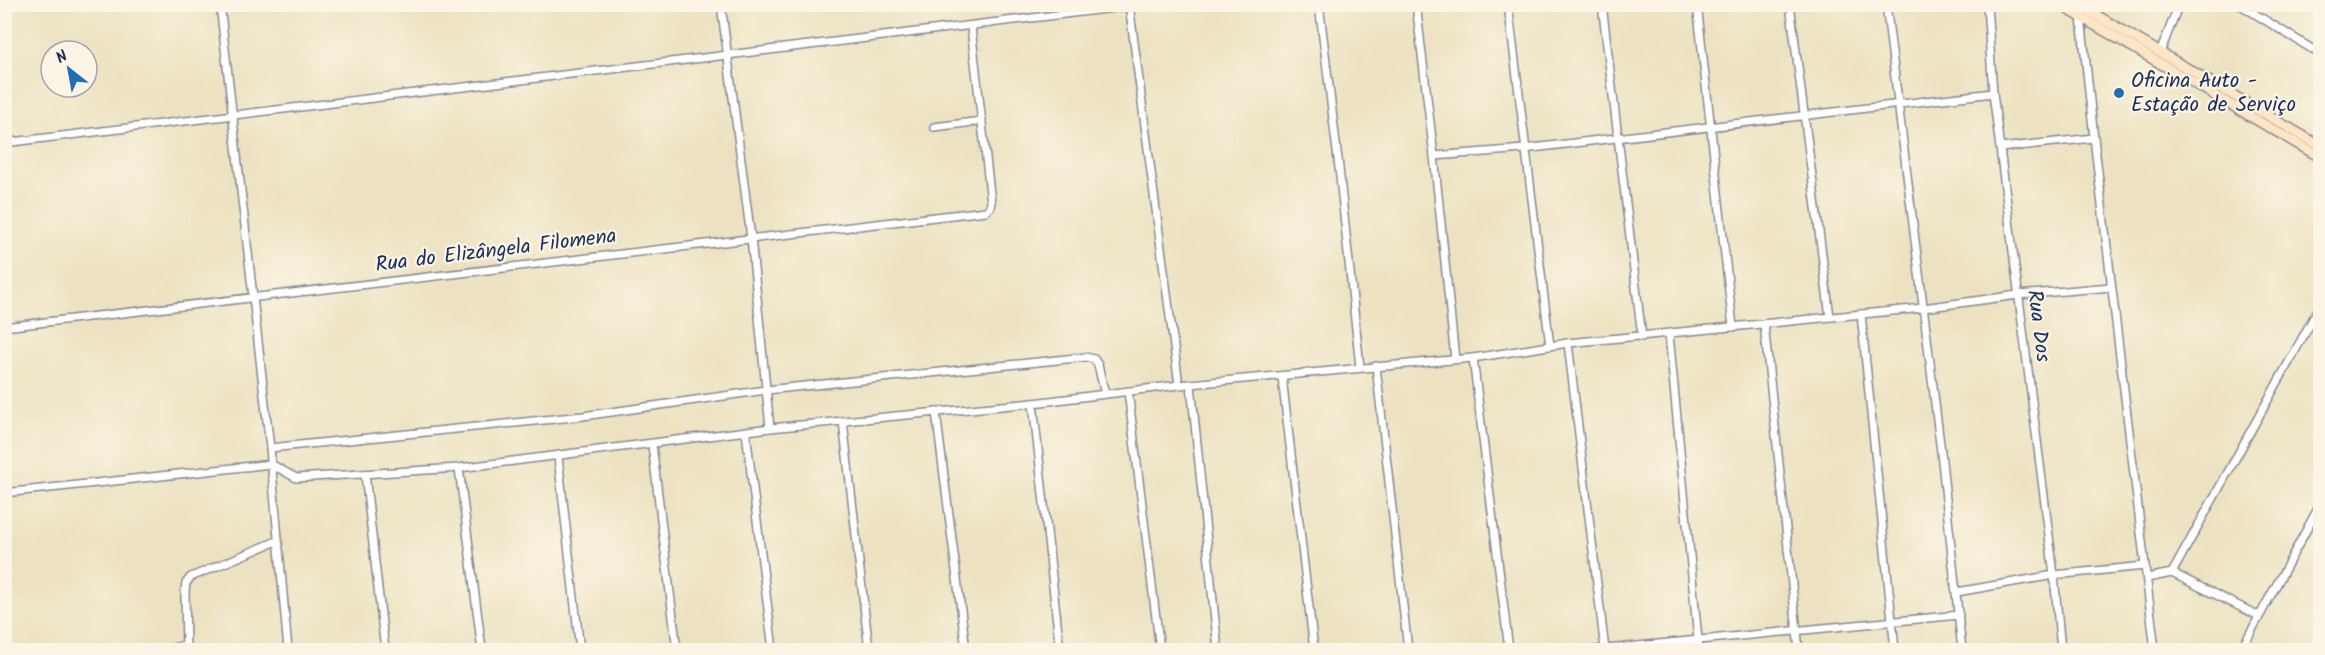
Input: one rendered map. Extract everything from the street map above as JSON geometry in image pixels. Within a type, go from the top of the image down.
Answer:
[{"type":"main road","points":[[2059,4],[2320,157]]},
{"type":"main road","points":[[2077,4],[2320,146]]},
{"type":"street","points":[[220,4],[270,448],[288,651]]},
{"type":"street","points":[[721,4],[751,238],[770,428]]},
{"type":"street","points":[[1319,4],[1360,367]]},
{"type":"street","points":[[1416,4],[1455,359]]},
{"type":"street","points":[[1508,4],[1550,346]]},
{"type":"street","points":[[1602,4],[1642,337]]},
{"type":"street","points":[[1697,4],[1733,327]]},
{"type":"street","points":[[1790,4],[1830,316]]},
{"type":"street","points":[[1886,4],[1957,592],[1962,651]]},
{"type":"street","name":"Rua Dos","points":[[1987,4],[1993,93],[2054,575],[2061,651]]},
{"type":"street","points":[[2160,53],[2179,4]]},
{"type":"street","points":[[2239,4],[2320,54]]},
{"type":"street","points":[[4,143],[970,27],[1130,5],[1179,385]]},
{"type":"street","points":[[2081,17],[2155,651]]},
{"type":"street","points":[[934,127],[982,121],[970,27]]},
{"type":"street","points":[[1434,156],[1524,149],[1993,93]]},
{"type":"street","name":"Rua do Elizângela Filomena","points":[[4,327],[986,211],[991,202],[982,121]]},
{"type":"street","points":[[2000,148],[2094,138]]},
{"type":"street","points":[[4,493],[271,464],[296,478],[459,468],[652,445],[770,428],[1033,403],[1179,385],[1473,358],[1568,343],[2111,287]]},
{"type":"street","points":[[2172,573],[2320,306]]},
{"type":"street","points":[[1861,314],[1895,651]]},
{"type":"street","points":[[1764,324],[1799,651]]},
{"type":"street","points":[[1669,334],[1699,651]]},
{"type":"street","points":[[1568,343],[1605,650]]},
{"type":"street","points":[[270,448],[583,416],[766,390],[1086,357],[1094,359],[1098,364],[1105,394]]},
{"type":"street","points":[[1473,358],[1509,651]]},
{"type":"street","points":[[1376,366],[1408,651]]},
{"type":"street","points":[[1282,377],[1314,651]]},
{"type":"street","points":[[1191,385],[1218,651]]},
{"type":"street","points":[[1128,391],[1160,651]]},
{"type":"street","points":[[1033,403],[1060,651]]},
{"type":"street","points":[[936,412],[966,651]]},
{"type":"street","points":[[843,421],[869,651]]},
{"type":"street","points":[[746,432],[773,651]]},
{"type":"street","points":[[652,445],[676,651]]},
{"type":"street","points":[[558,457],[580,651]]},
{"type":"street","points":[[459,468],[482,651]]},
{"type":"street","points":[[365,474],[385,651]]},
{"type":"street","points":[[2241,651],[2320,505]]},
{"type":"street","points":[[164,651],[185,648],[186,583],[191,577],[278,541]]},
{"type":"street","points":[[1957,592],[2054,575],[2145,566]]},
{"type":"street","points":[[2147,578],[2172,573],[2259,616]]},
{"type":"street","points":[[1596,651],[1959,615]]},
{"type":"place","name":"Oficina Auto - Estação de Serviço","points":[[2119,93]]}]
